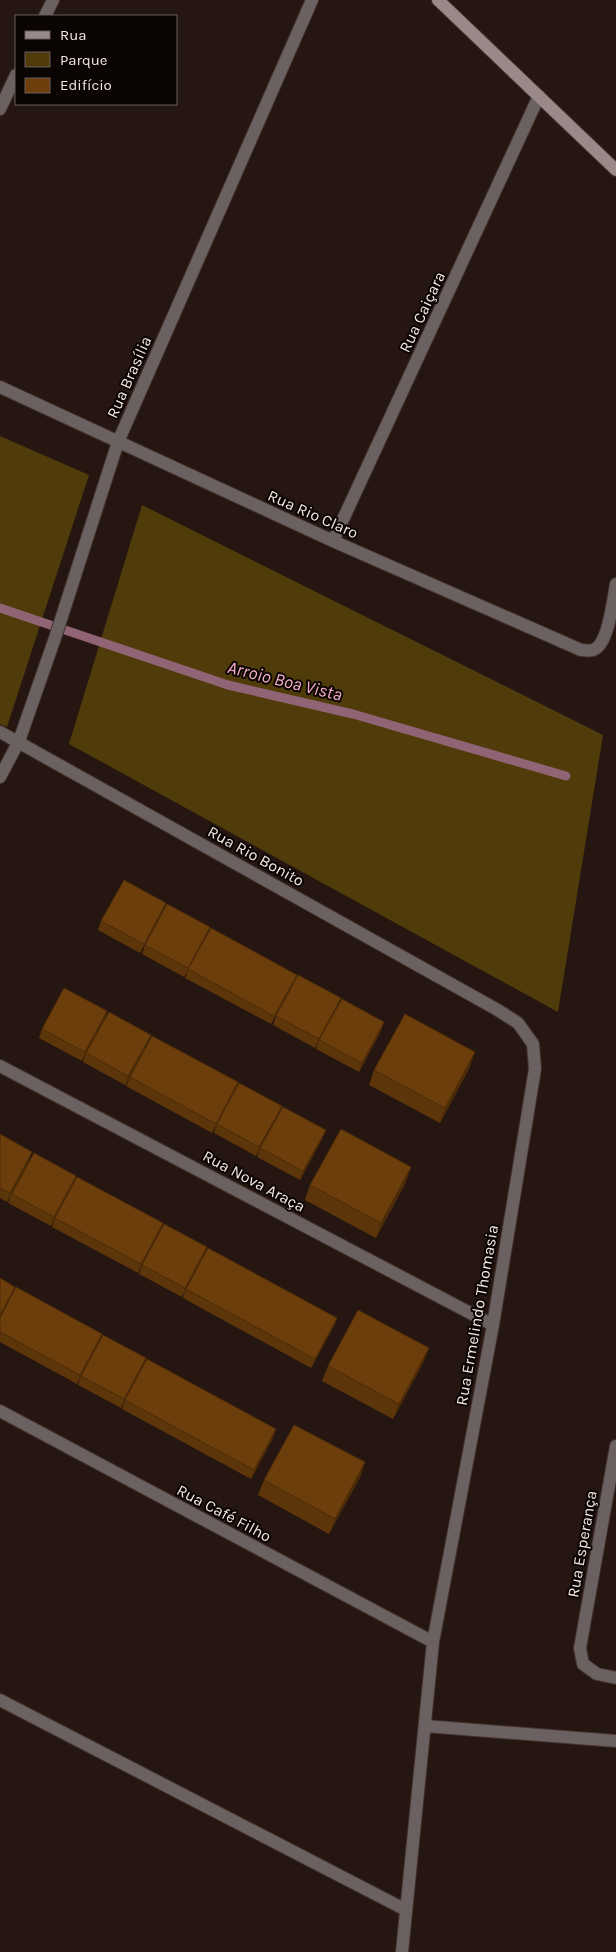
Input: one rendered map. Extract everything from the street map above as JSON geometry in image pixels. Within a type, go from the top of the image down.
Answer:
[{"type":"main road","points":[[438,0],[616,170]]},
{"type":"street","points":[[46,15],[53,0]]},
{"type":"street","name":"Rua Brasília","points":[[0,777],[18,741],[55,638],[118,442],[312,0]]},
{"type":"street","points":[[0,109],[15,77]]},
{"type":"street","name":"Rua Caiçara","points":[[333,541],[539,96]]},
{"type":"street","name":"Rua Rio Claro","points":[[0,387],[333,541],[581,650],[593,651],[601,645],[607,631],[616,584]]},
{"type":"street","name":"Rua Rio Bonito","points":[[0,732],[496,1009]]},
{"type":"street","name":"Rua Ermelindo Thomasia","points":[[402,1952],[433,1642],[493,1325],[535,1069],[533,1044],[518,1023],[496,1009]]},
{"type":"street","name":"Rua Nova Araça","points":[[0,1066],[493,1325]]},
{"type":"street","name":"Rua Café Filho","points":[[0,1411],[433,1642]]},
{"type":"street","name":"Rua Esperança","points":[[616,1446],[580,1648],[583,1664],[597,1674],[616,1678]]},
{"type":"street","points":[[0,1700],[406,1910]]},
{"type":"street","points":[[425,1726],[616,1741]]},
{"type":"green space","points":[[0,436],[89,475],[7,727],[0,724]]},
{"type":"green space","points":[[142,505],[603,735],[558,1012],[69,744]]},
{"type":"building","points":[[124,880],[166,903],[144,944],[101,921]]},
{"type":"building","points":[[167,904],[210,927],[188,968],[145,945]]},
{"type":"building","points":[[211,928],[297,975],[274,1016],[188,969]]},
{"type":"building","points":[[298,975],[341,998],[319,1039],[276,1016]]},
{"type":"building","points":[[64,988],[107,1011],[85,1052],[42,1029]]},
{"type":"building","points":[[342,999],[384,1022],[362,1063],[319,1040]]},
{"type":"building","points":[[109,1012],[151,1035],[128,1076],[86,1053]]},
{"type":"building","points":[[405,1014],[475,1052],[445,1108],[374,1070]]},
{"type":"building","points":[[152,1036],[238,1082],[216,1124],[130,1077]]},
{"type":"building","points":[[239,1083],[282,1106],[259,1147],[217,1124]]},
{"type":"building","points":[[283,1107],[326,1130],[303,1171],[260,1148]]},
{"type":"building","points":[[341,1129],[411,1167],[381,1223],[310,1185]]},
{"type":"building","points":[[0,1134],[32,1152],[10,1193],[0,1188]]},
{"type":"building","points":[[34,1153],[76,1176],[54,1217],[12,1194]]},
{"type":"building","points":[[77,1177],[163,1223],[141,1264],[55,1218]]},
{"type":"building","points":[[164,1224],[207,1247],[185,1288],[142,1265]]},
{"type":"building","points":[[208,1248],[337,1318],[315,1359],[186,1289]]},
{"type":"building","points":[[0,1278],[15,1287],[0,1315]]},
{"type":"building","points":[[16,1287],[102,1334],[80,1375],[0,1332],[0,1318]]},
{"type":"building","points":[[358,1310],[429,1348],[399,1404],[328,1366]]},
{"type":"building","points":[[103,1335],[146,1358],[124,1399],[81,1376]]},
{"type":"building","points":[[147,1359],[276,1429],[254,1470],[125,1400]]},
{"type":"building","points":[[294,1425],[365,1462],[335,1519],[264,1480]]},
{"type":"waterway","name":"Arroio Boa Vista","points":[[0,608],[228,685],[353,714],[566,776]]}]
